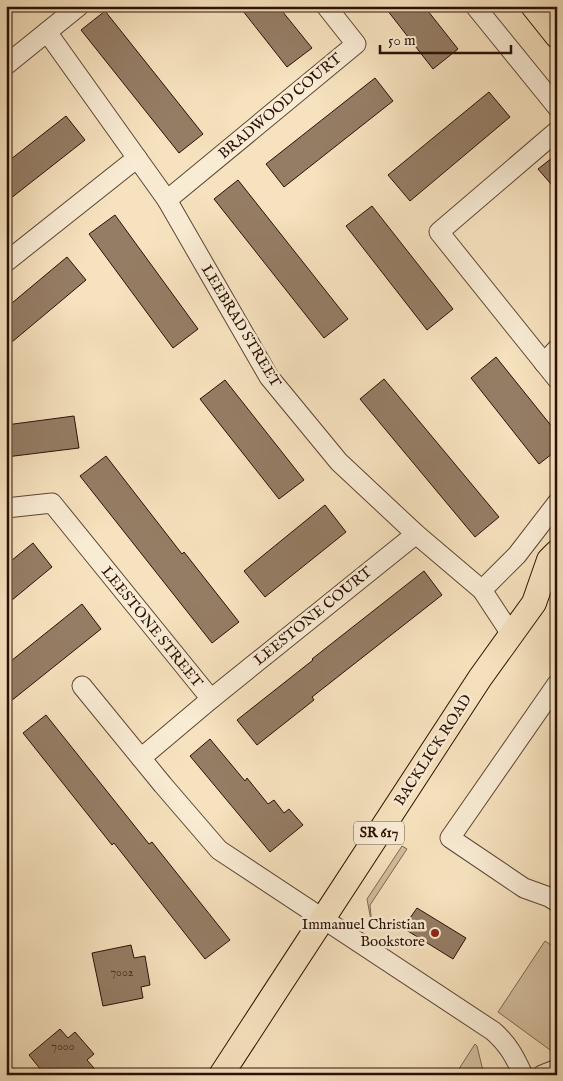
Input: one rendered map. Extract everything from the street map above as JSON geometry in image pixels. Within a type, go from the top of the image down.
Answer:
[{"type":"main road","points":[[533,6],[557,36]]},
{"type":"main road","name":"BACKLICK ROAD","points":[[221,1075],[480,678],[534,603],[549,560],[557,552]]},
{"type":"main road","name":"BACKLICK ROAD","points":[[534,603],[557,591]]},
{"type":"street","points":[[6,65],[79,6]]},
{"type":"street","name":"BRADWOOD COURT","points":[[167,200],[356,44],[326,6]]},
{"type":"street","points":[[475,6],[557,107]]},
{"type":"street","name":"LEEBRAD STREET","points":[[47,32],[167,200],[269,377],[339,462],[416,534],[482,590],[511,634]]},
{"type":"street","points":[[557,131],[440,232],[557,379]]},
{"type":"street","points":[[6,262],[137,158]]},
{"type":"street","points":[[544,363],[557,349]]},
{"type":"street","name":"LEESTONE STREET","points":[[6,520],[14,507],[52,503],[210,699],[141,758]]},
{"type":"street","points":[[482,590],[517,555],[557,503]]},
{"type":"street","name":"LEESTONE COURT","points":[[210,699],[416,534]]},
{"type":"street","points":[[557,684],[450,838],[524,888],[550,897],[557,902]]},
{"type":"street","points":[[82,686],[219,850],[493,1030],[502,1038],[514,1054],[523,1075]]},
{"type":"street","points":[[542,1075],[557,1069]]},
{"type":"shaded area","points":[[402,846],[407,849],[370,905],[372,926],[367,899]]},
{"type":"shaded area","points":[[545,941],[557,949],[557,1055],[498,1012]]},
{"type":"shaded area","points":[[475,1044],[484,1075],[455,1075]]},
{"type":"building","points":[[239,6],[278,6],[312,48],[287,67]]},
{"type":"building","points":[[384,6],[424,6],[458,49],[433,69]]},
{"type":"building","points":[[105,11],[203,134],[179,153],[81,30]]},
{"type":"building","points":[[375,78],[393,101],[284,187],[266,164]]},
{"type":"building","points":[[489,92],[510,117],[410,201],[388,175]]},
{"type":"building","points":[[66,116],[85,140],[6,202],[6,163]]},
{"type":"building","points":[[557,154],[557,191],[538,169]]},
{"type":"building","points":[[238,180],[348,319],[324,338],[214,199]]},
{"type":"building","points":[[372,206],[453,309],[427,330],[346,226]]},
{"type":"building","points":[[115,215],[198,329],[173,348],[89,234]]},
{"type":"building","points":[[67,257],[86,280],[6,347],[6,308]]},
{"type":"building","points":[[496,357],[557,433],[557,450],[539,464],[471,378]]},
{"type":"building","points":[[384,379],[499,517],[475,537],[360,399]]},
{"type":"building","points":[[225,380],[304,480],[279,499],[200,399]]},
{"type":"building","points":[[74,416],[79,448],[6,457],[6,425]]},
{"type":"building","points":[[106,456],[182,554],[184,552],[239,622],[212,643],[80,476]]},
{"type":"building","points":[[325,505],[346,532],[265,597],[244,571]]},
{"type":"building","points":[[33,543],[52,567],[6,605],[6,565]]},
{"type":"building","points":[[424,571],[442,595],[312,697],[314,700],[257,745],[237,720]]},
{"type":"building","points":[[82,604],[101,629],[6,705],[6,665]]},
{"type":"building","points":[[46,715],[149,844],[152,842],[230,940],[205,959],[114,843],[112,845],[23,733]]},
{"type":"building","points":[[210,739],[245,781],[247,778],[268,804],[274,800],[284,813],[289,809],[303,825],[270,852],[190,756]]},
{"type":"building","name":"Immanuel Christian Bookstore","points":[[417,908],[466,938],[453,959],[403,928]]},
{"type":"building","points":[[131,945],[134,958],[145,956],[150,985],[141,987],[143,998],[103,1006],[92,953]]},
{"type":"building","points":[[60,1029],[68,1038],[75,1032],[94,1054],[87,1060],[100,1075],[45,1075],[29,1055]]},
{"type":"place","name":"Immanuel Christian Bookstore","points":[[435,933]]}]
